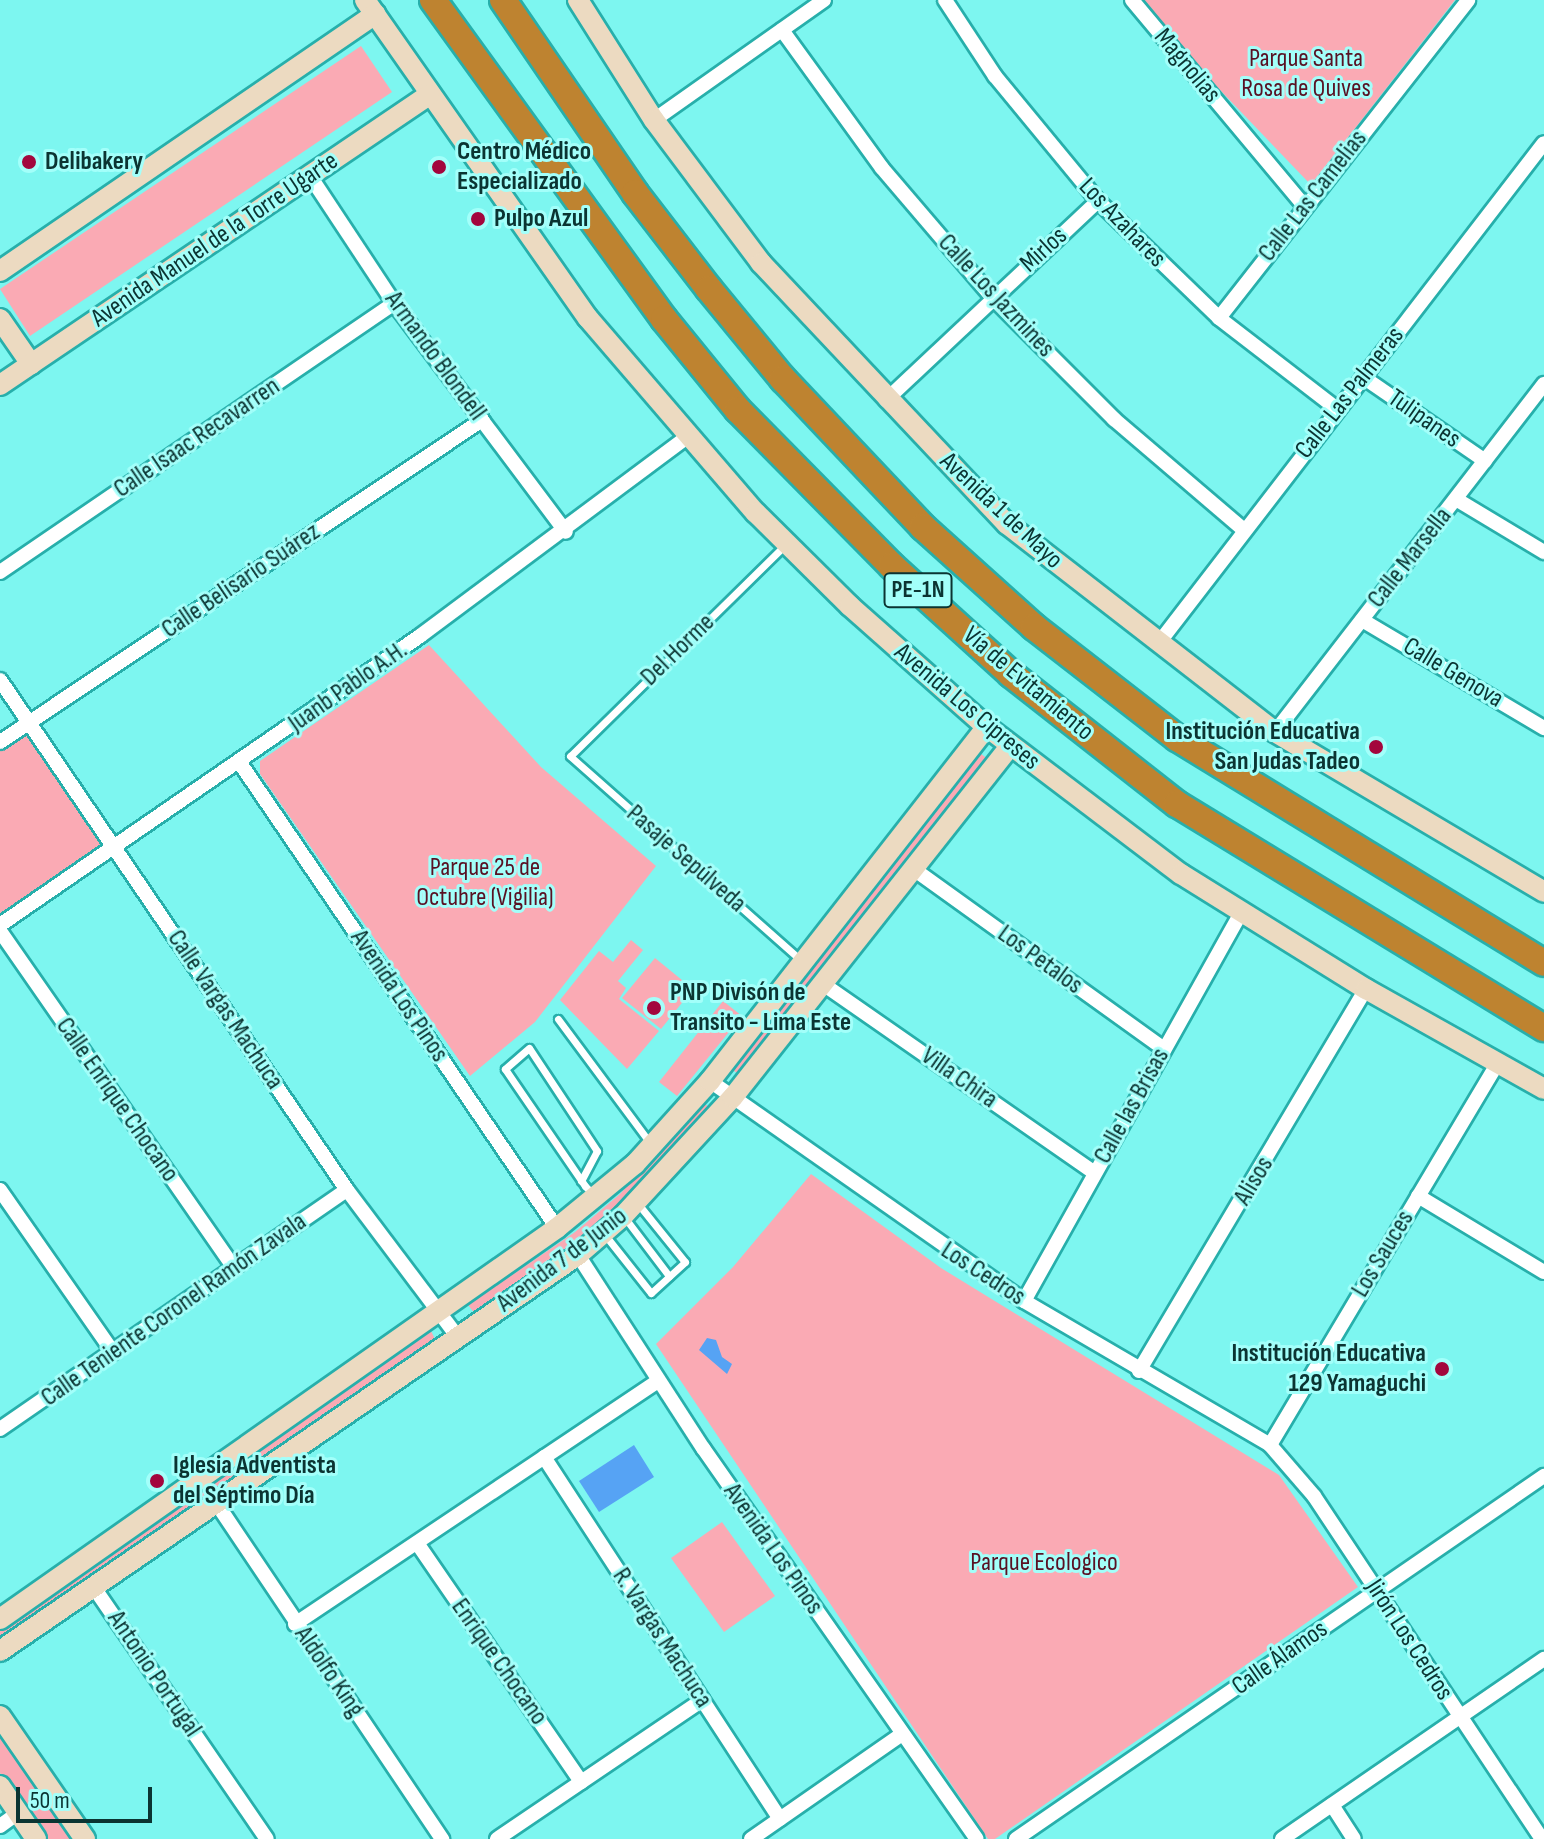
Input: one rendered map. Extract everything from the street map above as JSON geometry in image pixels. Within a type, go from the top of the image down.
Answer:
[{"type":"highway","name":"Vía de Evitamiento","points":[[433,0],[664,319],[738,410],[882,556],[1011,674],[1177,804],[1544,1028]]},
{"type":"highway","name":"Vía de Evitamiento","points":[[503,0],[635,193],[709,289],[803,403],[923,527],[1034,627],[1177,738],[1544,963]]},
{"type":"street","name":"Avenida 1 de Mayo","points":[[578,0],[654,120],[761,263],[886,400],[1007,524],[1275,732],[1544,892]]},
{"type":"street","points":[[654,120],[824,0]]},
{"type":"street","name":"Los Azahares","points":[[945,0],[995,76],[1098,201],[1219,318],[1337,409]]},
{"type":"street","name":"Magnolias","points":[[1132,0],[1304,206]]},
{"type":"street","name":"Calle Las Camelias","points":[[1219,318],[1468,0]]},
{"type":"street","points":[[0,271],[370,7]]},
{"type":"street","name":"Avenida Los Cipreses","points":[[370,7],[588,318],[687,437],[786,544],[987,727],[1111,824],[1241,912],[1366,989],[1544,1089]]},
{"type":"street","name":"Calle Los Jazmines","points":[[782,30],[882,168],[992,297],[1114,419],[1244,530]]},
{"type":"street","name":"Avenida Manuel de la Torre Ugarte","points":[[0,385],[429,95]]},
{"type":"street","name":"Calle Las Palmeras","points":[[1158,644],[1544,143]]},
{"type":"street","name":"Armando Blondell","points":[[310,176],[394,303],[566,532]]},
{"type":"street","name":"Mirlos","points":[[886,400],[992,297],[1098,201]]},
{"type":"street","name":"Calle Isaac Recavarren","points":[[0,572],[394,303]]},
{"type":"street","points":[[0,319],[31,364]]},
{"type":"street","name":"Tulipanes","points":[[1363,377],[1485,461]]},
{"type":"street","name":"Calle Marsella","points":[[1275,732],[1544,384]]},
{"type":"street","name":"Calle Belisario Suárez","points":[[0,742],[482,420]]},
{"type":"street","name":"Juanb Pablo A.H.","points":[[0,928],[566,532],[687,437]]},
{"type":"street","points":[[1456,499],[1544,552]]},
{"type":"street","name":"Calle Genova","points":[[1362,620],[1544,728]]},
{"type":"street","name":"Calle Vargas Machuca","points":[[0,680],[347,1190],[457,1336]]},
{"type":"street","name":"Avenida 7 de Junio","points":[[0,1619],[437,1309],[557,1228],[653,1145],[710,1081],[987,727]]},
{"type":"street","name":"Avenida 7 de Junio","points":[[0,1651],[95,1589],[578,1255],[630,1210],[733,1097],[1010,746]]},
{"type":"street","name":"Avenida Los Pinos","points":[[240,763],[557,1228]]},
{"type":"street","name":"Los Petalos","points":[[915,870],[1164,1049]]},
{"type":"street","name":"Calle las Brisas","points":[[1024,1301],[1241,912]]},
{"type":"street","name":"Calle Enrique Chocano","points":[[0,928],[234,1268]]},
{"type":"street","name":"Villa Chira","points":[[823,984],[1095,1173]]},
{"type":"street","name":"Alisos","points":[[1139,1371],[1366,989]]},
{"type":"street","name":"Los Sauces","points":[[1270,1445],[1497,1064]]},
{"type":"street","name":"Los Cedros","points":[[710,1081],[1024,1301],[1270,1445]]},
{"type":"street","points":[[0,1190],[113,1352]]},
{"type":"street","name":"Calle Teniente Coronel Ramón Zavala","points":[[0,1429],[347,1190]]},
{"type":"street","points":[[1418,1196],[1544,1272]]},
{"type":"street","name":"Avenida Los Pinos","points":[[578,1255],[658,1381],[977,1839]]},
{"type":"street","points":[[295,1624],[658,1381]]},
{"type":"street","name":"Jirón Los Cedros","points":[[1270,1445],[1314,1496],[1542,1838]]},
{"type":"street","name":"R. Vargas Machuca","points":[[544,1457],[780,1819]]},
{"type":"street","name":"Calle Álamos","points":[[1016,1839],[1544,1476]]},
{"type":"street","name":"Aldolfo King","points":[[217,1504],[442,1839]]},
{"type":"street","name":"Enrique Chocano","points":[[417,1543],[581,1782]]},
{"type":"street","name":"Antonio Portugal","points":[[95,1589],[267,1839]]},
{"type":"street","points":[[1282,1839],[1544,1659]]},
{"type":"street","points":[[497,1839],[702,1700]]},
{"type":"street","points":[[0,1716],[85,1839]]},
{"type":"street","points":[[751,1839],[902,1734]]},
{"type":"street","points":[[0,1786],[36,1839]]},
{"type":"street","points":[[1332,1805],[1354,1839]]},
{"type":"street","points":[[0,1826],[18,1813]]},
{"type":"lane","name":"Del Horme","points":[[570,756],[786,544]]},
{"type":"lane","name":"Pasaje Sepúlveda","points":[[570,756],[803,962]]},
{"type":"lane","points":[[558,1019],[653,1145]]},
{"type":"lane","points":[[581,1181],[597,1151],[529,1048],[505,1069],[581,1181],[595,1197]]},
{"type":"lane","points":[[630,1210],[669,1276]]},
{"type":"lane","points":[[604,1233],[651,1293],[685,1262],[630,1210]]},
{"type":"green space","name":"Parque Santa Rosa de Quives","points":[[1141,0],[1455,0],[1311,185],[1172,40]]},
{"type":"green space","points":[[361,46],[392,92],[30,336],[0,289]]},
{"type":"green space","name":"Parque 25 de Octubre (Vigilia)","points":[[429,645],[541,767],[656,866],[535,1022],[470,1076],[260,774],[260,761]]},
{"type":"green space","points":[[27,728],[104,842],[0,917],[0,748]]},
{"type":"green space","points":[[976,750],[989,760],[741,1076],[730,1068]]},
{"type":"green space","points":[[631,940],[643,950],[618,981],[626,988],[619,999],[659,1031],[627,1069],[560,1000],[599,951],[613,962]]},
{"type":"green space","points":[[655,958],[693,989],[661,1029],[622,998]]},
{"type":"green space","points":[[723,1001],[742,1016],[677,1096],[659,1082]]},
{"type":"green space","points":[[703,1102],[712,1110],[658,1172],[583,1241],[476,1315],[468,1305],[575,1232],[620,1194]]},
{"type":"green space","name":"Parque Ecologico","points":[[811,1174],[941,1268],[1279,1475],[1358,1587],[995,1839],[988,1839],[656,1344],[733,1267]]},
{"type":"green space","points":[[430,1329],[435,1339],[0,1642],[0,1627]]},
{"type":"green space","points":[[722,1522],[775,1596],[724,1632],[671,1558]]},
{"type":"green space","points":[[0,1734],[72,1839],[45,1839],[0,1773]]},
{"type":"water","points":[[707,1338],[716,1340],[722,1357],[732,1364],[727,1374],[699,1350]]},
{"type":"water","points":[[634,1445],[654,1477],[599,1512],[579,1481]]},
{"type":"place","name":"Delibakery","points":[[29,162]]},
{"type":"place","name":"Centro Médico Especializado","points":[[439,167]]},
{"type":"place","name":"Pulpo Azul","points":[[478,219]]},
{"type":"place","name":"Institución Educativa San Judas Tadeo","points":[[1376,747]]},
{"type":"place","name":"PNP Divisón de Transito - Lima Este","points":[[654,1008]]},
{"type":"place","name":"Institución Educativa 129 Yamaguchi","points":[[1442,1369]]},
{"type":"place","name":"Iglesia Adventista del Séptimo Día","points":[[157,1481]]}]
